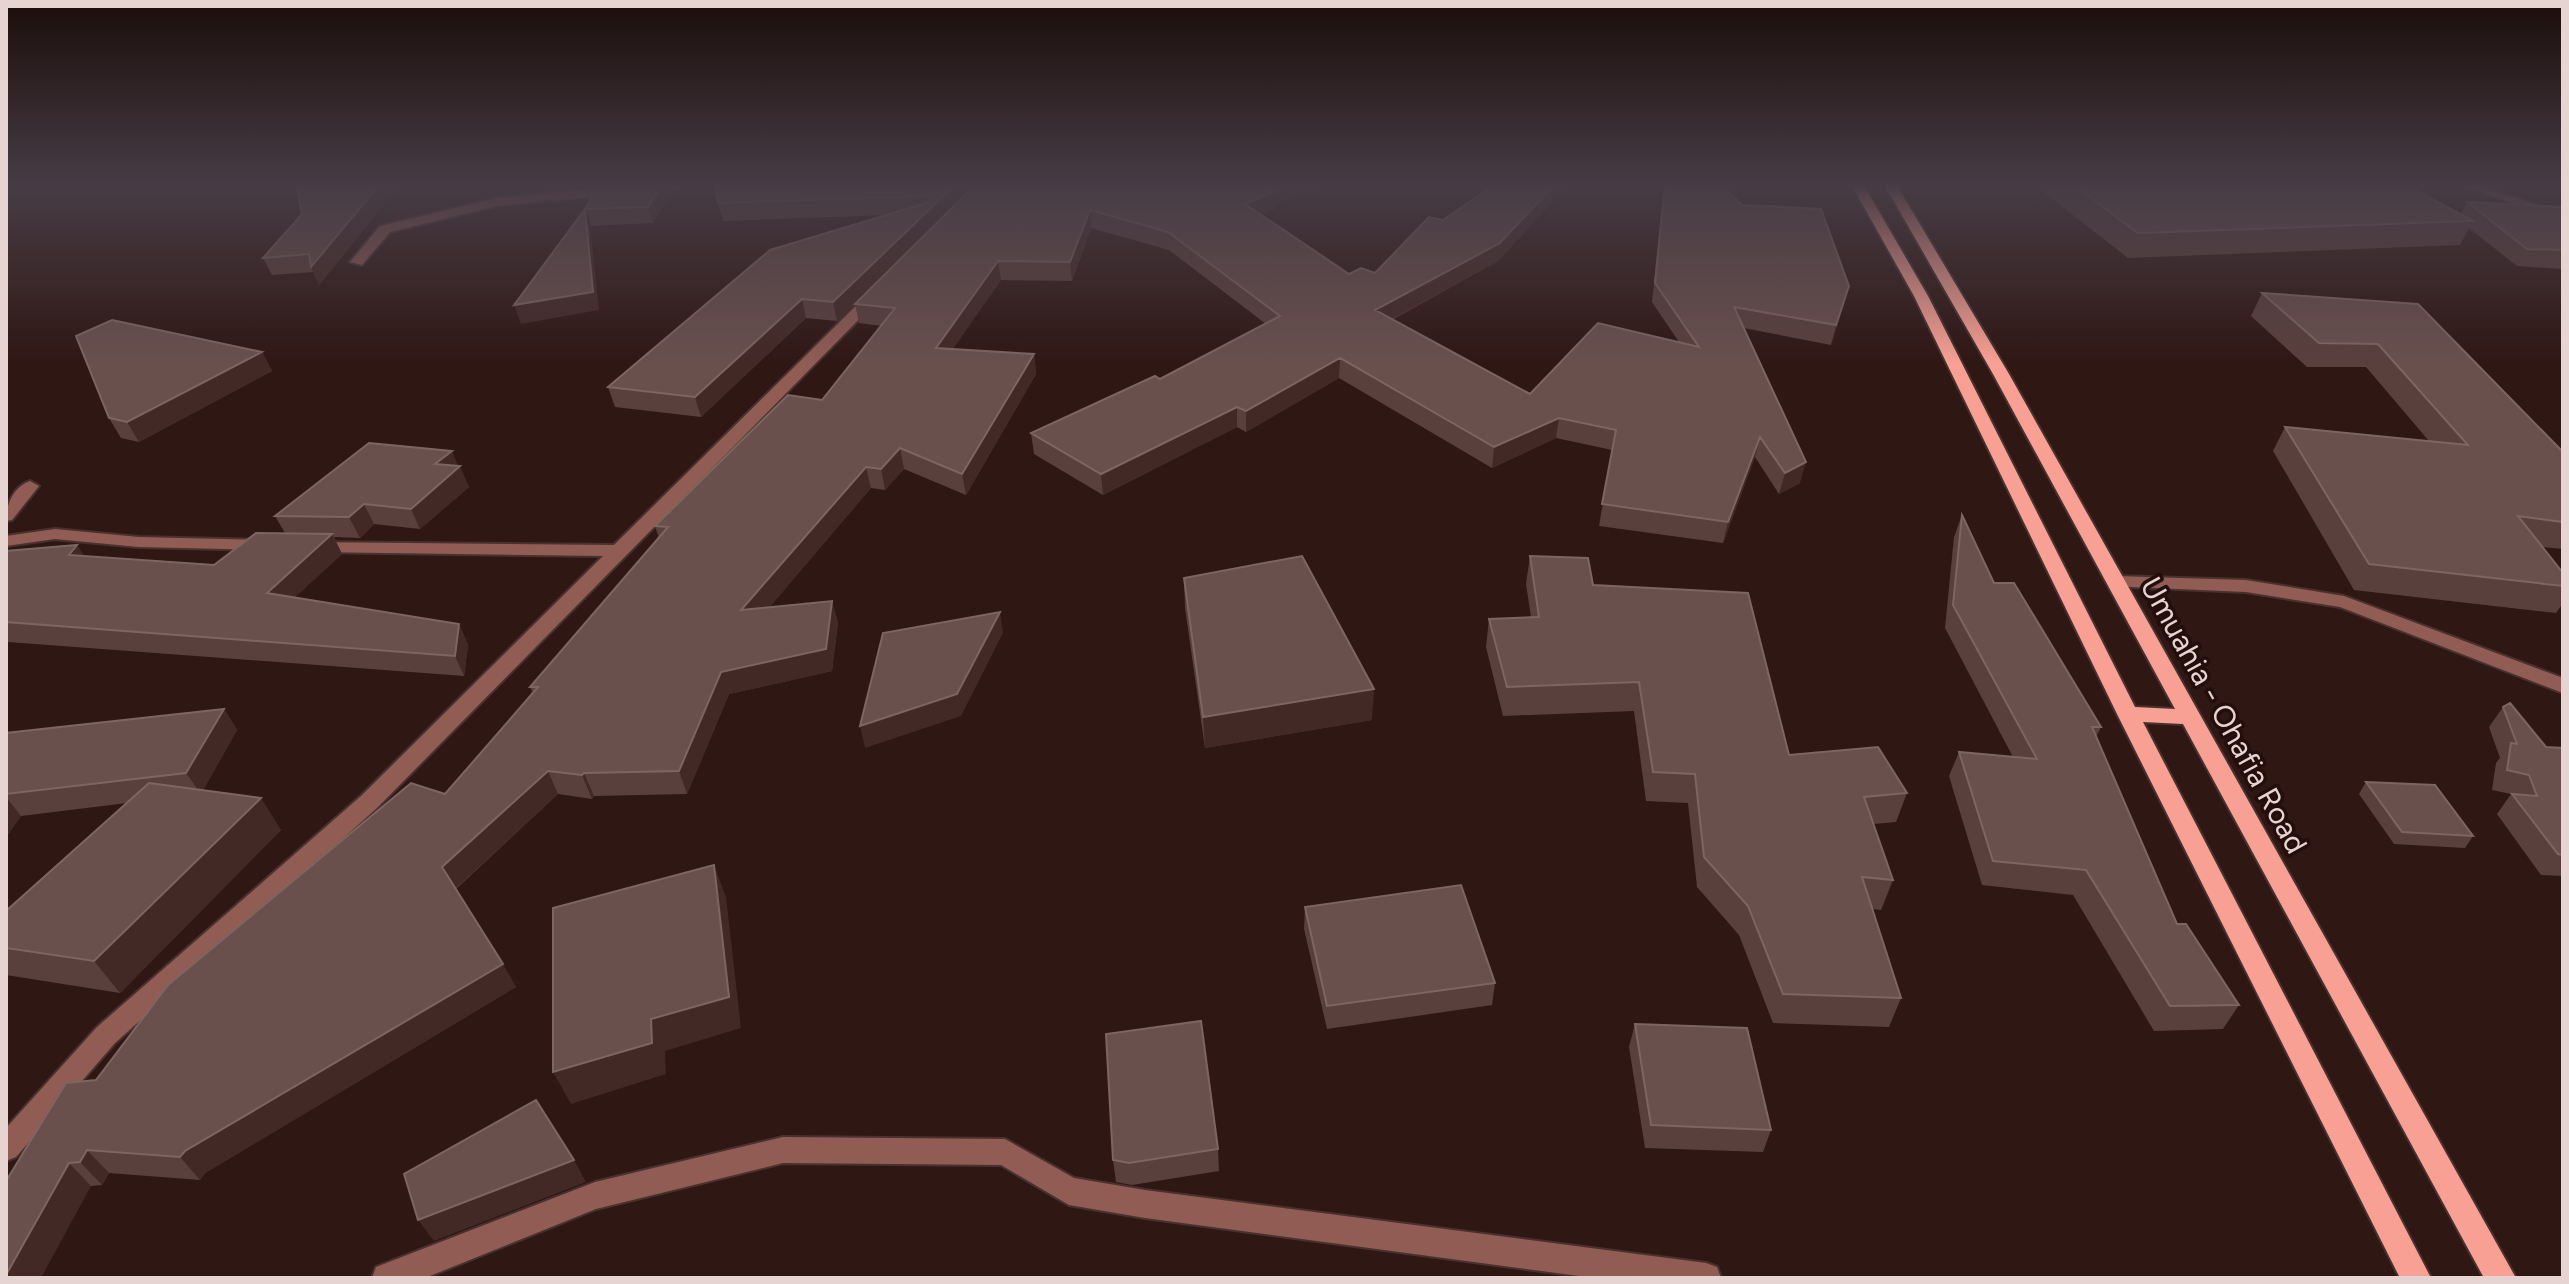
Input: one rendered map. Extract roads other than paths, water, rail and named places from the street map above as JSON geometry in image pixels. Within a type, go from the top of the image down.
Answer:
[{"type":"main road","name":"Umuahia - Ohafia Road","points":[[1899,244],[1921,296],[2128,714],[2416,1278]]},
{"type":"main road","name":"Umuahia - Ohafia Road","points":[[1913,244],[2001,374],[2501,1278]]},
{"type":"main road","points":[[2128,714],[2191,717]]},
{"type":"street","points":[[357,262],[372,244]]},
{"type":"street","points":[[6,1148],[106,1035],[369,802],[886,284]]},
{"type":"street","points":[[6,516],[30,486]]},
{"type":"street","points":[[6,541],[55,534],[139,542],[618,551]]},
{"type":"street","points":[[2116,582],[2246,586],[2344,602],[2563,686]]},
{"type":"street","points":[[387,1278],[595,1196],[783,1150],[1005,1152],[1069,1191],[1145,1204],[1706,1278]]}]
